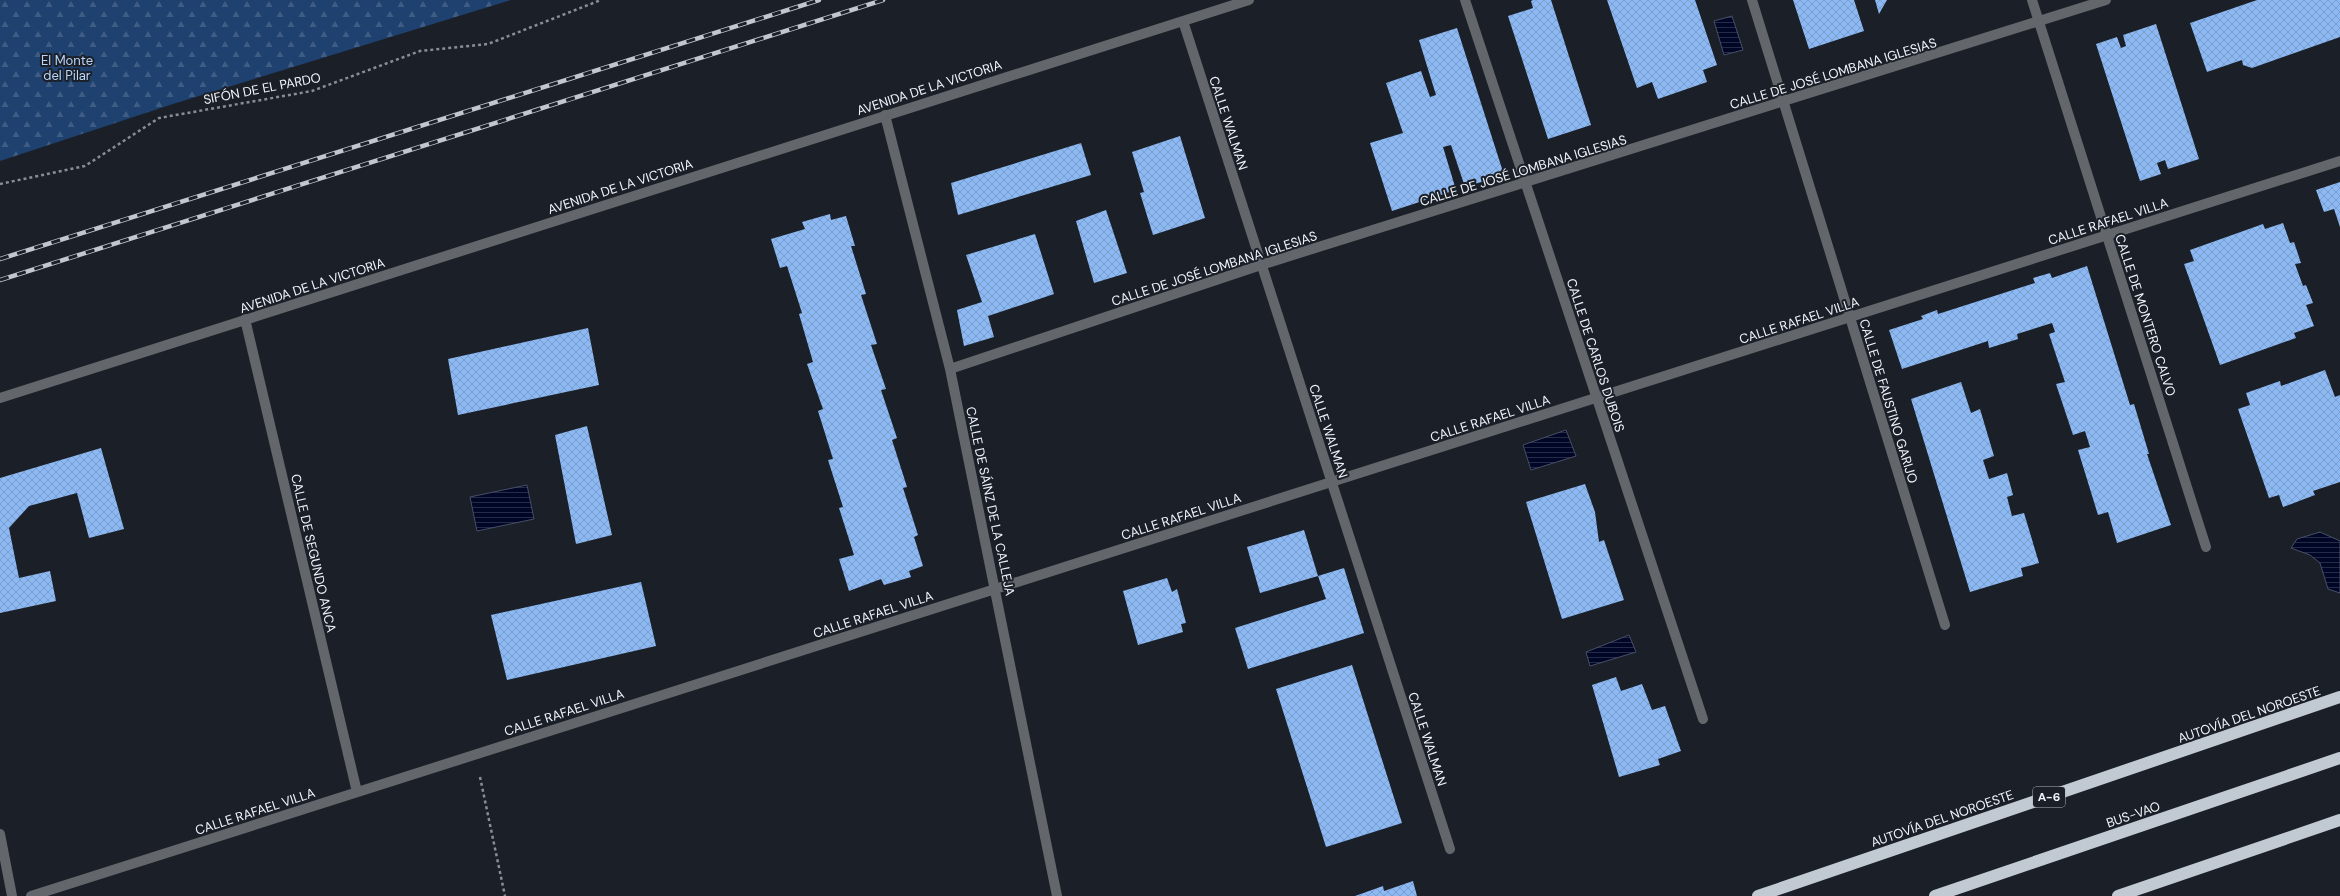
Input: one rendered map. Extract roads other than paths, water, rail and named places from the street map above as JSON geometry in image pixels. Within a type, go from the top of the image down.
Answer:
[{"type":"highway","name":"AUTOVÍA DEL NOROESTE","points":[[1758,896],[2340,697]]},
{"type":"highway","name":"BUS-VAO","points":[[1935,896],[2340,758]]},
{"type":"highway","points":[[2118,896],[2340,820]]},
{"type":"street","name":"AVENIDA DE LA VICTORIA","points":[[0,398],[1249,0]]},
{"type":"street","name":"CALLE DE CARLOS DUBOIS","points":[[1465,0],[1703,719]]},
{"type":"street","name":"CALLE DE FAUSTINO GARIJO","points":[[1752,0],[1945,626]]},
{"type":"street","name":"CALLE DE MONTERO CALVO","points":[[2032,0],[2206,547]]},
{"type":"street","name":"CALLE DE JOSÉ LOMBANA IGLESIAS","points":[[950,369],[1261,265],[1525,184],[2106,0]]},
{"type":"street","name":"CALLE WALMAN","points":[[1183,21],[1450,849]]},
{"type":"street","name":"CALLE DE SÁINZ DE LA CALLEJA","points":[[885,115],[950,369],[996,588],[1057,896]]},
{"type":"street","name":"CALLE RAFAEL VILLA","points":[[31,896],[2340,161]]},
{"type":"street","name":"CALLE DE SEGUNDO ANCA","points":[[245,319],[358,792]]},
{"type":"street","points":[[0,834],[12,896]]},
{"type":"railway","points":[[0,259],[819,0]]},
{"type":"railway","points":[[0,280],[883,0]]},
{"type":"park label","name":"El Monte del Pilar","points":[[67,68]]}]
